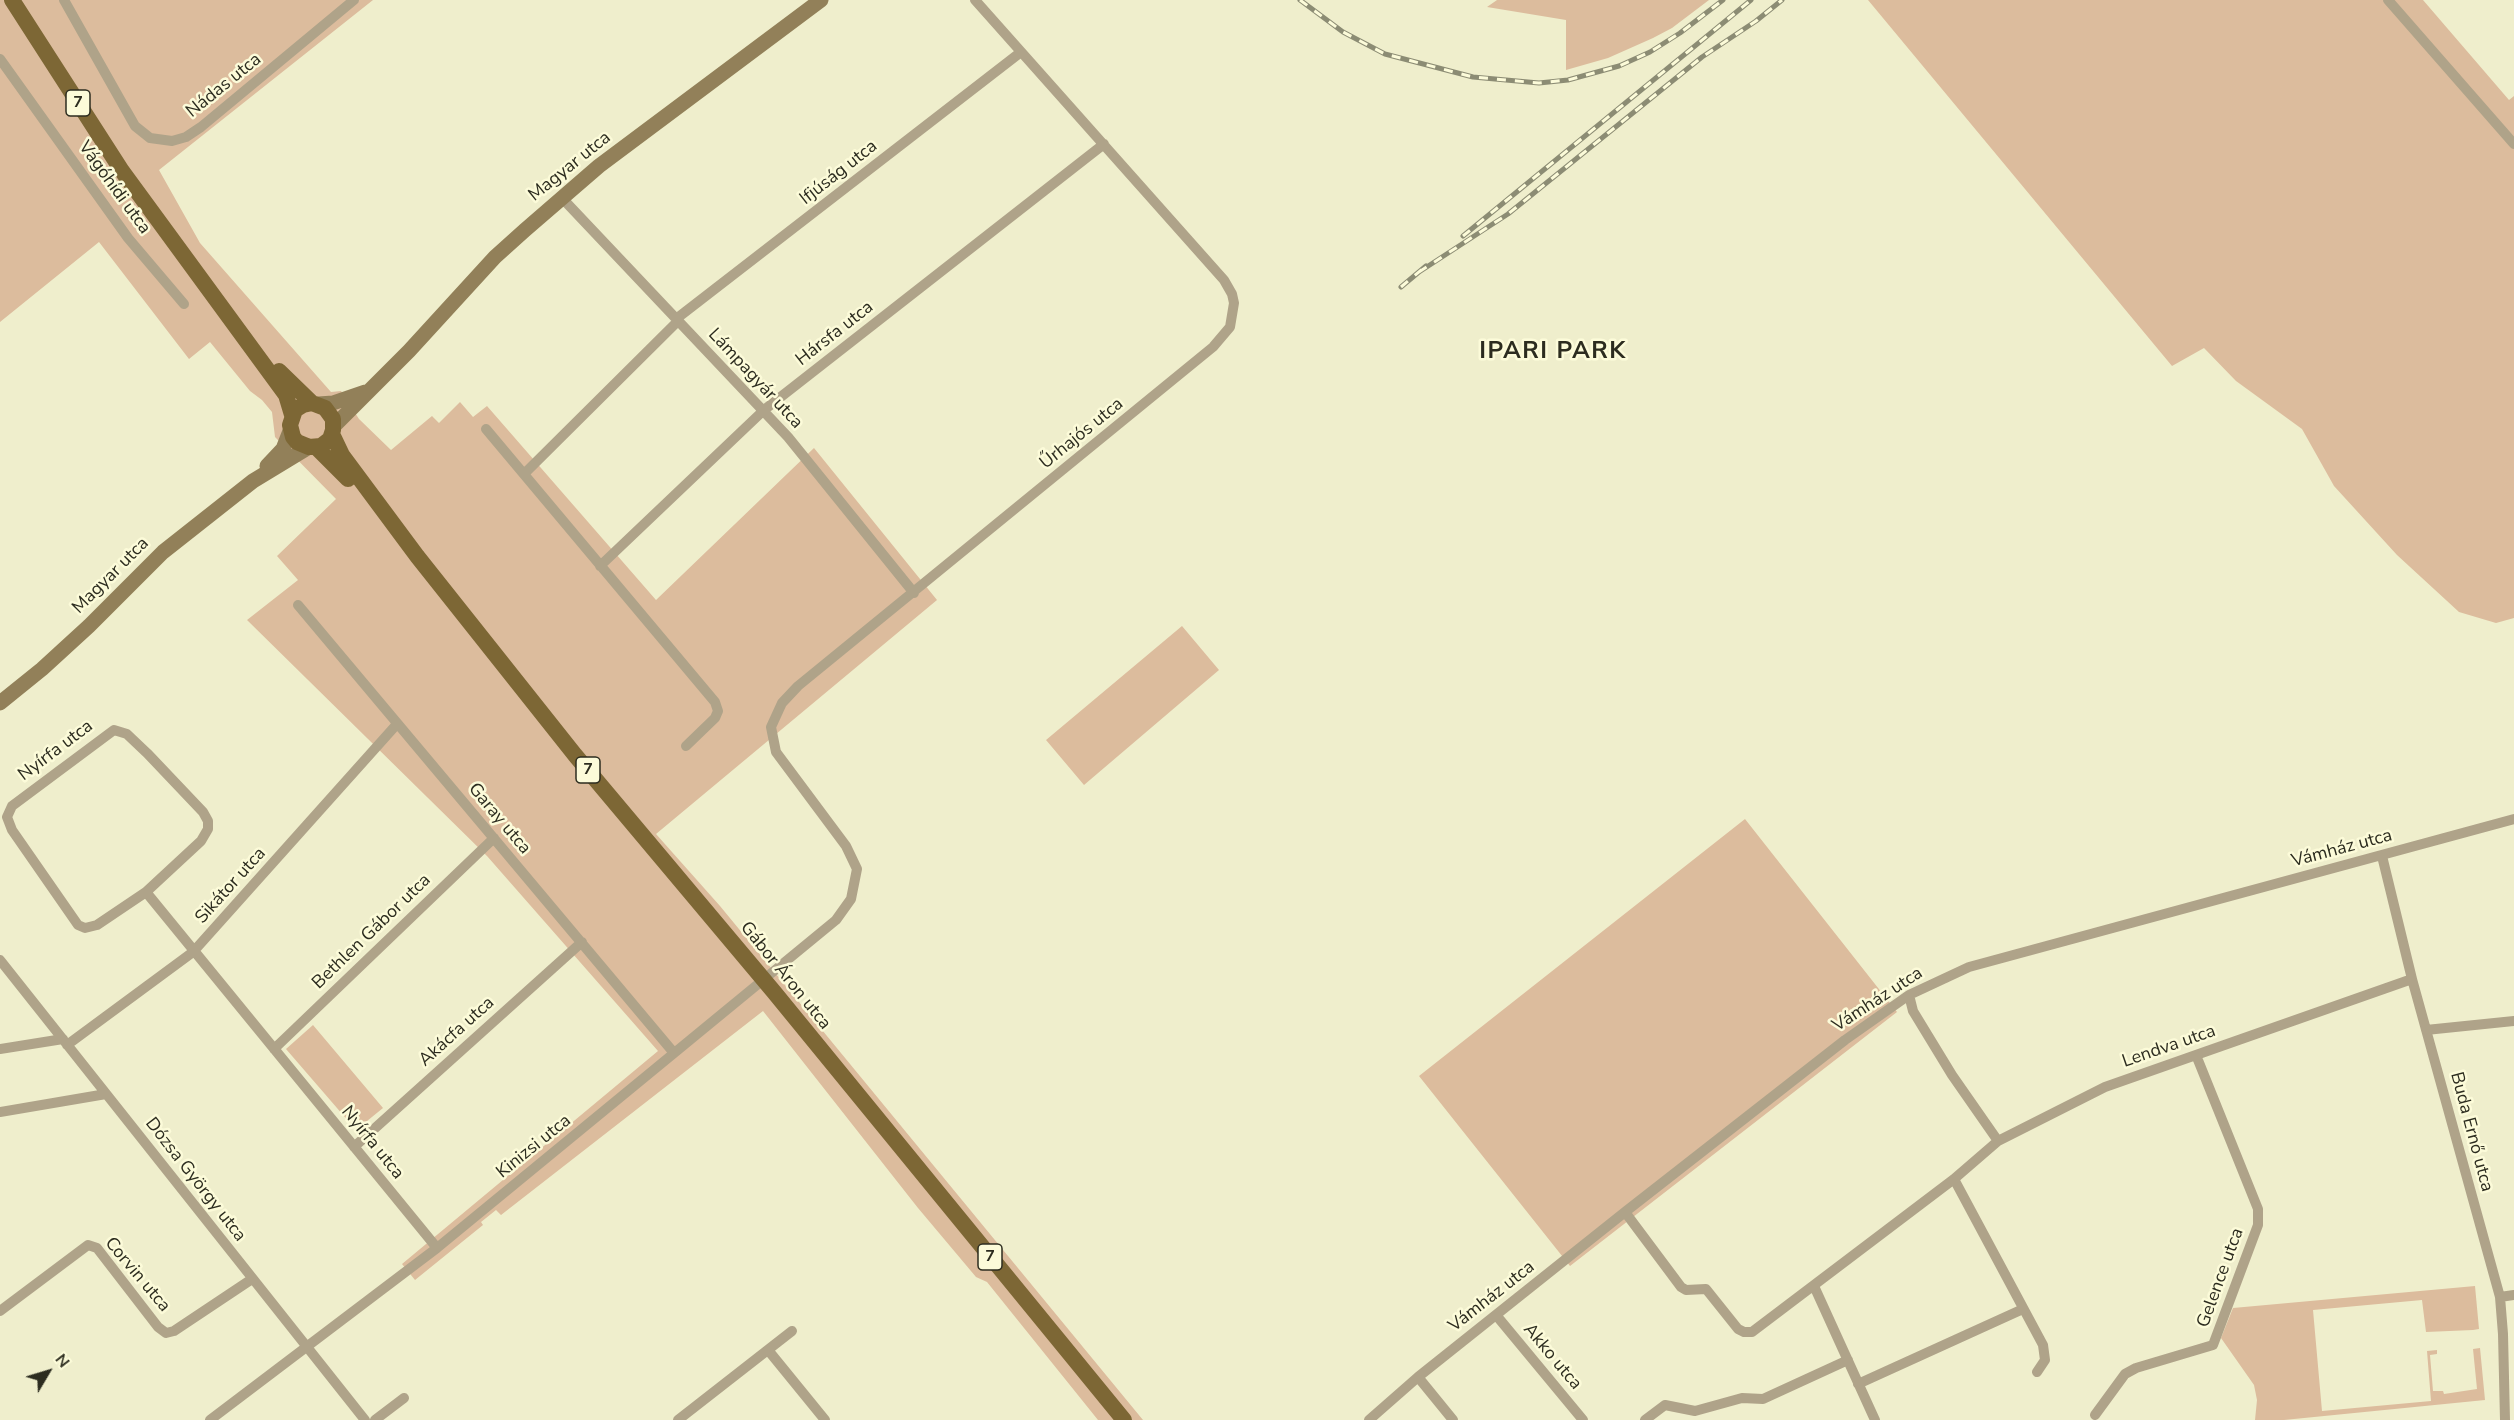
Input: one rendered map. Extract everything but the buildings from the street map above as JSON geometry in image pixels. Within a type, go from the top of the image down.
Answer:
[{"type":"main road","name":"7","points":[[12,0],[139,196],[286,395],[297,442],[312,447]]},
{"type":"main road","name":"Magyar utca","points":[[333,430],[495,257],[599,166],[821,0]]},
{"type":"main road","name":"7","points":[[242,333],[316,404],[330,413],[333,430]]},
{"type":"main road","name":"Magyar utca","points":[[316,404],[333,403],[368,391]]},
{"type":"main road","points":[[291,423],[303,405],[316,404]]},
{"type":"main road","name":"Magyar utca","points":[[253,481],[283,448],[291,423]]},
{"type":"main road","points":[[312,447],[326,443],[333,430]]},
{"type":"main road","name":"Gábor Áron utca","points":[[333,430],[342,455],[417,556],[575,756],[764,981],[1124,1420]]},
{"type":"main road","name":"Magyar utca","points":[[0,703],[89,626],[151,562],[253,481],[312,447]]},
{"type":"main road","name":"Gábor Áron utca","points":[[312,447],[333,462],[417,556]]},
{"type":"street","name":"Nádas utca","points":[[64,0],[135,126],[150,138],[172,141],[186,137],[201,127],[354,0]]},
{"type":"street","name":"Űrhajós utca","points":[[856,879],[855,865],[846,846],[776,752],[771,727],[773,718],[782,703],[798,686],[1213,347],[1230,327],[1234,303],[1224,280],[975,0]]},
{"type":"street","points":[[2388,0],[2514,144]]},
{"type":"street","name":"Ifjúság utca","points":[[524,474],[677,320],[1021,52]]},
{"type":"street","name":"Vágóhídi utca","points":[[0,59],[128,238],[184,304]]},
{"type":"street","name":"Hársfa utca","points":[[600,566],[764,410],[1104,144]]},
{"type":"street","name":"Lámpagyár utca","points":[[562,198],[764,410],[914,593]]},
{"type":"street","points":[[486,429],[715,702],[718,711],[715,718],[686,746]]},
{"type":"street","name":"Garay utca","points":[[298,605],[674,1053]]},
{"type":"street","name":"Sikátor utca","points":[[0,1049],[65,1042],[193,952],[397,724]]},
{"type":"street","name":"Nyírfa utca","points":[[114,730],[123,731],[142,747],[203,812],[208,821],[208,829],[201,841],[146,892],[97,925],[85,928],[78,925],[12,830],[7,817],[12,806],[114,730]]},
{"type":"street","name":"Vámház utca","points":[[1369,1420],[1418,1377],[1625,1212],[1845,1040],[1909,995],[1969,967],[2514,819]]},
{"type":"street","name":"Bethlen Gábor utca","points":[[274,1049],[494,838]]},
{"type":"street","name":"Buda Ernő utca","points":[[2382,856],[2412,979],[2500,1297],[2505,1420]]},
{"type":"street","name":"Kinizsi utca","points":[[210,1420],[437,1248],[764,981],[836,920],[851,899],[856,879]]},
{"type":"street","name":"Nyírfa utca","points":[[146,892],[437,1248]]},
{"type":"street","name":"Akácfa utca","points":[[354,1147],[582,942]]},
{"type":"street","name":"Dózsa György utca","points":[[0,960],[365,1420]]},
{"type":"street","name":"Lendva utca","points":[[1625,1212],[1681,1287],[1686,1290],[1706,1289],[1742,1331],[1749,1333],[1757,1330],[1954,1179],[1998,1141],[2105,1087],[2412,979]]},
{"type":"street","points":[[1909,995],[1918,1020],[1952,1075],[1998,1141]]},
{"type":"street","points":[[2426,1030],[2514,1021]]},
{"type":"street","name":"Gelence utca","points":[[2095,1415],[2121,1378],[2130,1371],[2213,1345],[2258,1225],[2258,1209],[2196,1055]]},
{"type":"street","points":[[0,1112],[106,1094]]},
{"type":"street","points":[[1954,1179],[2043,1345],[2044,1359],[2037,1372]]},
{"type":"street","name":"Corvin utca","points":[[0,1311],[88,1245],[97,1248],[158,1327],[166,1333],[174,1331],[252,1278]]},
{"type":"street","points":[[1814,1286],[1875,1420]]},
{"type":"street","points":[[2500,1297],[2514,1296]]},
{"type":"street","points":[[1858,1384],[2023,1309]]},
{"type":"street","name":"Akko utca","points":[[1496,1315],[1583,1420]]},
{"type":"street","points":[[678,1420],[792,1331]]},
{"type":"street","points":[[768,1350],[825,1420]]},
{"type":"street","points":[[1645,1420],[1665,1405],[1695,1411],[1742,1398],[1763,1399],[1848,1360]]},
{"type":"street","points":[[1418,1377],[1453,1420]]},
{"type":"street","points":[[375,1420],[404,1398]]},
{"type":"shaded area","points":[[0,0],[373,0],[159,170],[200,243],[331,392],[341,391],[359,419],[391,450],[432,416],[439,423],[460,402],[473,417],[487,406],[656,600],[814,448],[937,600],[656,834],[720,906],[1143,1420],[1098,1420],[987,1282],[976,1277],[918,1208],[763,1011],[501,1215],[496,1210],[481,1222],[483,1225],[415,1280],[402,1264],[658,1051],[487,856],[247,620],[298,580],[277,556],[336,499],[275,437],[272,412],[250,391],[210,342],[189,359],[99,242],[0,322]]},
{"type":"shaded area","points":[[1497,0],[1709,0],[1672,28],[1653,38],[1608,58],[1566,70],[1566,20],[1487,7]]},
{"type":"shaded area","points":[[1868,0],[2423,0],[2509,100],[2514,96],[2514,618],[2496,623],[2459,612],[2397,555],[2334,486],[2302,429],[2236,381],[2204,348],[2172,366]]},
{"type":"shaded area","points":[[1182,626],[1219,670],[1084,785],[1046,740]]},
{"type":"shaded area","points":[[1745,819],[1897,1012],[1570,1266],[1419,1076]]},
{"type":"shaded area","points":[[313,1025],[383,1108],[356,1130],[286,1049]]},
{"type":"shaded area","points":[[2475,1286],[2479,1329],[2473,1330],[2426,1332],[2422,1300],[2313,1310],[2322,1411],[2431,1401],[2427,1351],[2437,1350],[2437,1354],[2430,1355],[2433,1391],[2443,1391],[2444,1394],[2477,1389],[2473,1349],[2480,1348],[2485,1400],[2284,1420],[2255,1420],[2257,1400],[2254,1385],[2221,1338],[2233,1308]]},
{"type":"railway","points":[[1300,0],[1343,32],[1385,54],[1473,77],[1539,83],[1568,80],[1619,66],[1650,52],[1680,33],[1723,0]]},
{"type":"railway","points":[[1463,236],[1751,0]]},
{"type":"railway","points":[[1419,272],[1508,214],[1702,57],[1756,21],[1782,0]]},
{"type":"railway","points":[[1401,287],[1426,266]]},
{"type":"district","name":"IPARI PARK","points":[[1553,352]]}]
